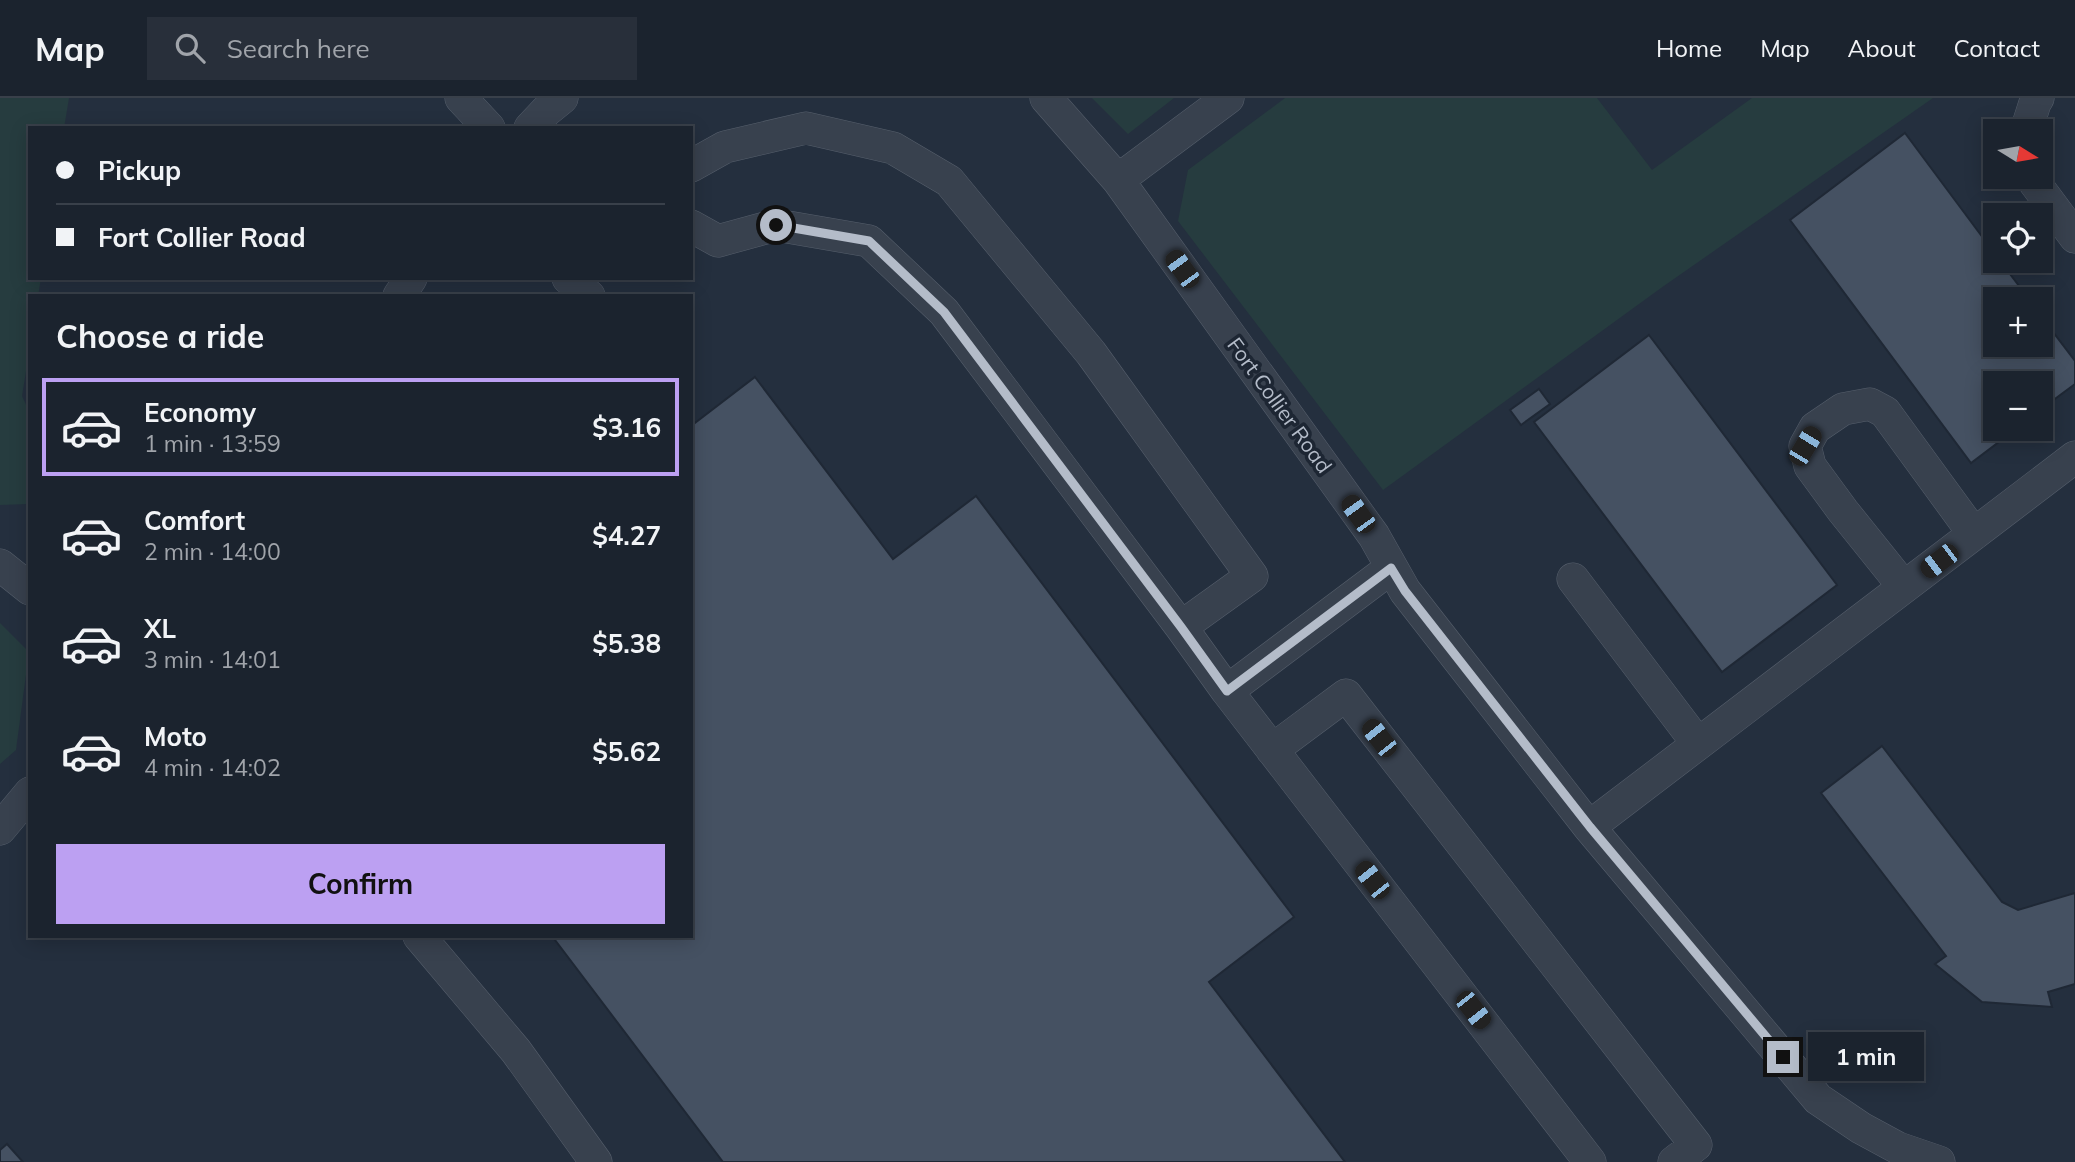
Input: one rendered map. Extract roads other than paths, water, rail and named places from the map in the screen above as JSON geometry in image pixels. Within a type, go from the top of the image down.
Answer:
[{"type":"street","points":[[461,98],[487,126]]},
{"type":"street","points":[[532,126],[562,98]]},
{"type":"street","name":"Fort Collier Road","points":[[1046,98],[1118,180],[1374,536],[1405,591],[1590,827],[1818,1099],[1873,1135],[1898,1148],[1939,1162]]},
{"type":"street","points":[[1118,180],[1228,98]]},
{"type":"street","points":[[2030,119],[2038,98]]},
{"type":"street","points":[[693,165],[725,147],[806,128],[893,148],[948,181],[1091,353],[1252,576],[1181,627]]},
{"type":"street","points":[[2039,189],[2075,237]]},
{"type":"street","points":[[693,227],[718,241],[776,225],[869,241],[944,312],[1227,691],[1590,1162]]},
{"type":"street","points":[[556,294],[566,280]]},
{"type":"street","points":[[570,280],[587,294]]},
{"type":"street","points":[[1904,587],[1810,466],[1805,446],[1815,429],[1843,409],[1870,404],[1885,412],[1974,534]]},
{"type":"street","points":[[1590,827],[2075,457]]},
{"type":"street","points":[[0,565],[28,587]]},
{"type":"street","points":[[1227,691],[1391,568]]},
{"type":"street","points":[[1573,579],[1698,744]]},
{"type":"street","points":[[1272,750],[1346,695],[1696,1145],[1674,1162]]},
{"type":"street","points":[[0,829],[28,795]]},
{"type":"street","points":[[421,938],[516,1051],[596,1162]]}]
